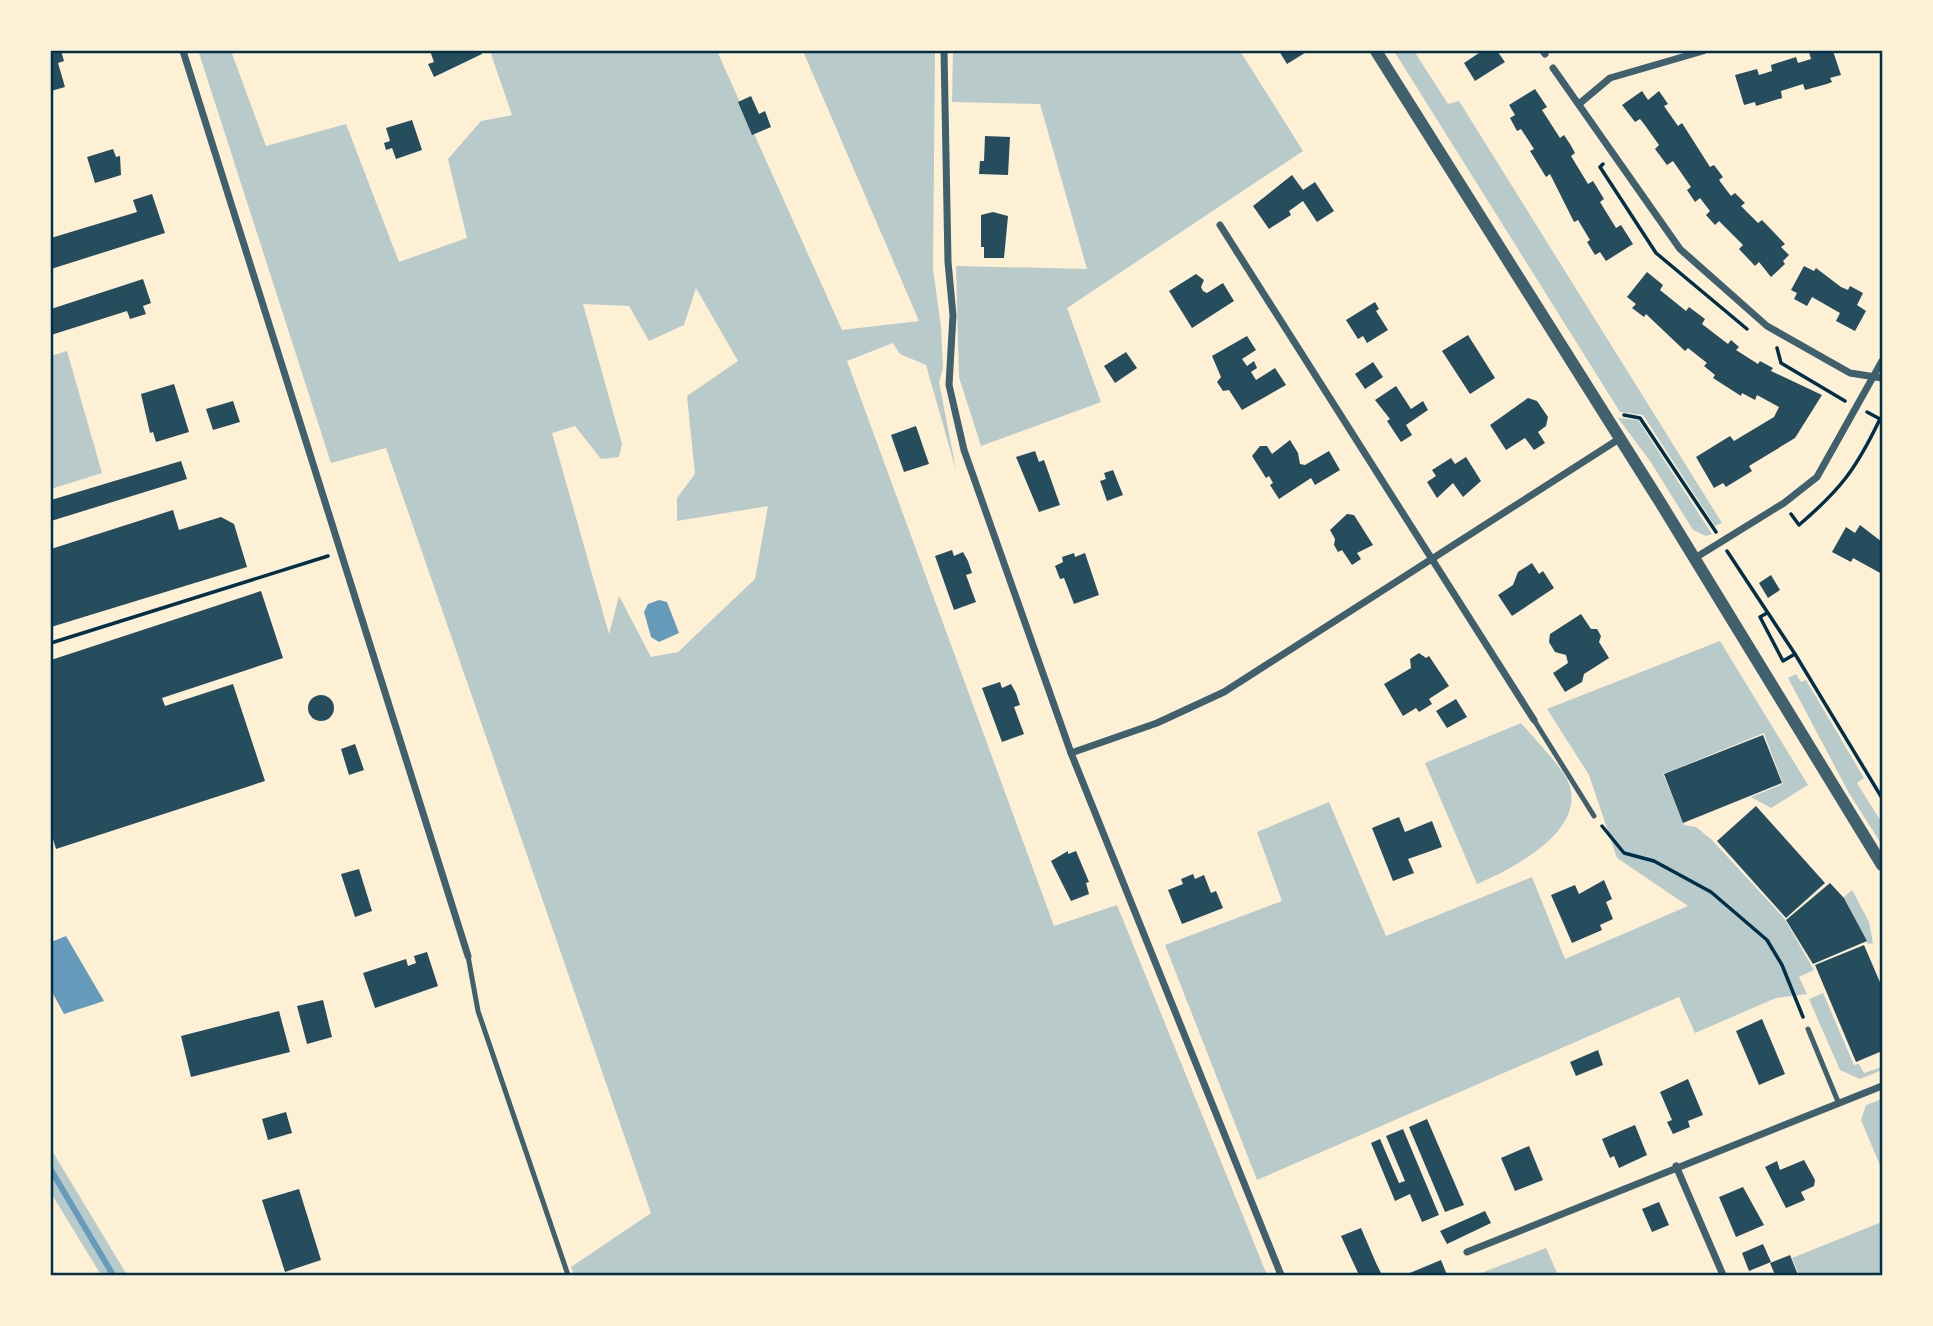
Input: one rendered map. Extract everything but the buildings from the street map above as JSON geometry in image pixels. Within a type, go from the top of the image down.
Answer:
[{"type":"street","points":[[183,51],[468,956]]},
{"type":"street","points":[[944,51],[948,262],[953,316],[949,385],[964,450],[1071,753],[1281,1275]]},
{"type":"street","points":[[1376,51],[1695,558],[1882,865]]},
{"type":"street","points":[[1579,104],[1610,78],[1703,51]]},
{"type":"street","points":[[1553,68],[1680,249],[1767,326],[1850,373],[1878,377]]},
{"type":"street","points":[[1220,225],[1434,558],[1534,720]]},
{"type":"street","points":[[1695,558],[1784,503],[1818,477],[1878,377],[1882,360]]},
{"type":"street","points":[[1071,753],[1157,723],[1224,692],[1619,439]]},
{"type":"street","points":[[1467,1252],[1676,1166],[1882,1086]]},
{"type":"street","points":[[1676,1166],[1723,1275]]},
{"type":"lane","points":[[1534,720],[1594,816]]},
{"type":"lane","points":[[468,956],[478,1012],[568,1275]]},
{"type":"lane","points":[[1808,1029],[1839,1104]]},
{"type":"path","points":[[1789,512],[1799,525],[1836,494],[1863,455],[1881,418],[1866,412]]},
{"type":"path","points":[[1727,550],[1795,654],[1882,798]]},
{"type":"path","points":[[51,643],[341,552]]},
{"type":"path","points":[[1767,613],[1760,617],[1783,661],[1795,654]]},
{"type":"path","points":[[1594,816],[1623,853],[1654,861],[1711,892],[1767,940],[1782,965],[1808,1029]]},
{"type":"shaded area","points":[[231,51],[266,146],[346,124],[399,262],[467,238],[448,159],[481,121],[512,115],[490,51],[717,51],[842,330],[919,321],[803,51],[935,51],[933,269],[941,327],[943,368],[939,382],[956,470],[926,365],[900,354],[893,343],[847,361],[1054,926],[1117,905],[1267,1275],[574,1275],[571,1267],[651,1213],[386,448],[331,463],[199,53]],"holes":[[[696,288],[738,361],[687,396],[695,474],[677,498],[677,521],[768,506],[755,579],[678,652],[651,657],[619,596],[609,634],[552,433],[575,426],[601,459],[619,457],[622,444],[583,304],[629,306],[649,341],[684,325]]]},
{"type":"shaded area","points":[[953,51],[1240,51],[1303,151],[1067,308],[1101,402],[981,446],[959,377],[956,266],[1087,269],[1040,104],[952,102]]},
{"type":"shaded area","points":[[1394,51],[1414,51],[1448,104],[1459,101],[1722,523],[1715,526],[1643,415],[1620,412]]},
{"type":"shaded area","points":[[67,351],[102,473],[51,489],[51,356]]},
{"type":"shaded area","points":[[1618,418],[1638,420],[1712,534],[1706,536],[1693,530],[1650,461]]},
{"type":"shaded area","points":[[1720,641],[1808,785],[1771,808],[1751,797],[1783,784],[1764,733],[1663,774],[1684,825],[1696,827],[1712,840],[1784,918],[1814,970],[1799,977],[1807,994],[1776,998],[1695,1033],[1679,997],[1257,1180],[1165,945],[1282,901],[1257,832],[1329,802],[1386,936],[1532,877],[1565,959],[1688,906],[1617,858],[1589,775],[1547,709]]},
{"type":"shaded area","points":[[1796,674],[1801,682],[1806,680],[1864,778],[1857,783],[1882,823],[1882,845],[1849,793],[1788,678]]},
{"type":"shaded area","points":[[1521,723],[1567,780],[1571,804],[1566,820],[1541,848],[1477,884],[1425,763]]},
{"type":"shaded area","points":[[1852,890],[1869,922],[1873,943],[1868,944],[1844,897]]},
{"type":"shaded area","points":[[1823,993],[1854,1065],[1859,1064],[1864,1073],[1882,1067],[1882,1070],[1860,1079],[1840,1070],[1809,999]]},
{"type":"shaded area","points":[[1882,1099],[1882,1170],[1861,1120],[1866,1105]]},
{"type":"shaded area","points":[[51,1149],[127,1275],[101,1275],[51,1193]]},
{"type":"shaded area","points":[[1882,1222],[1882,1275],[1799,1275],[1792,1258]]},
{"type":"shaded area","points":[[1546,1248],[1558,1275],[1476,1275]]},
{"type":"water","points":[[659,600],[667,602],[679,633],[659,642],[651,637],[644,612],[648,604]]},
{"type":"water","points":[[66,936],[104,1001],[64,1014],[51,990],[51,942]]},
{"type":"waterway","points":[[51,1170],[113,1275]]}]
